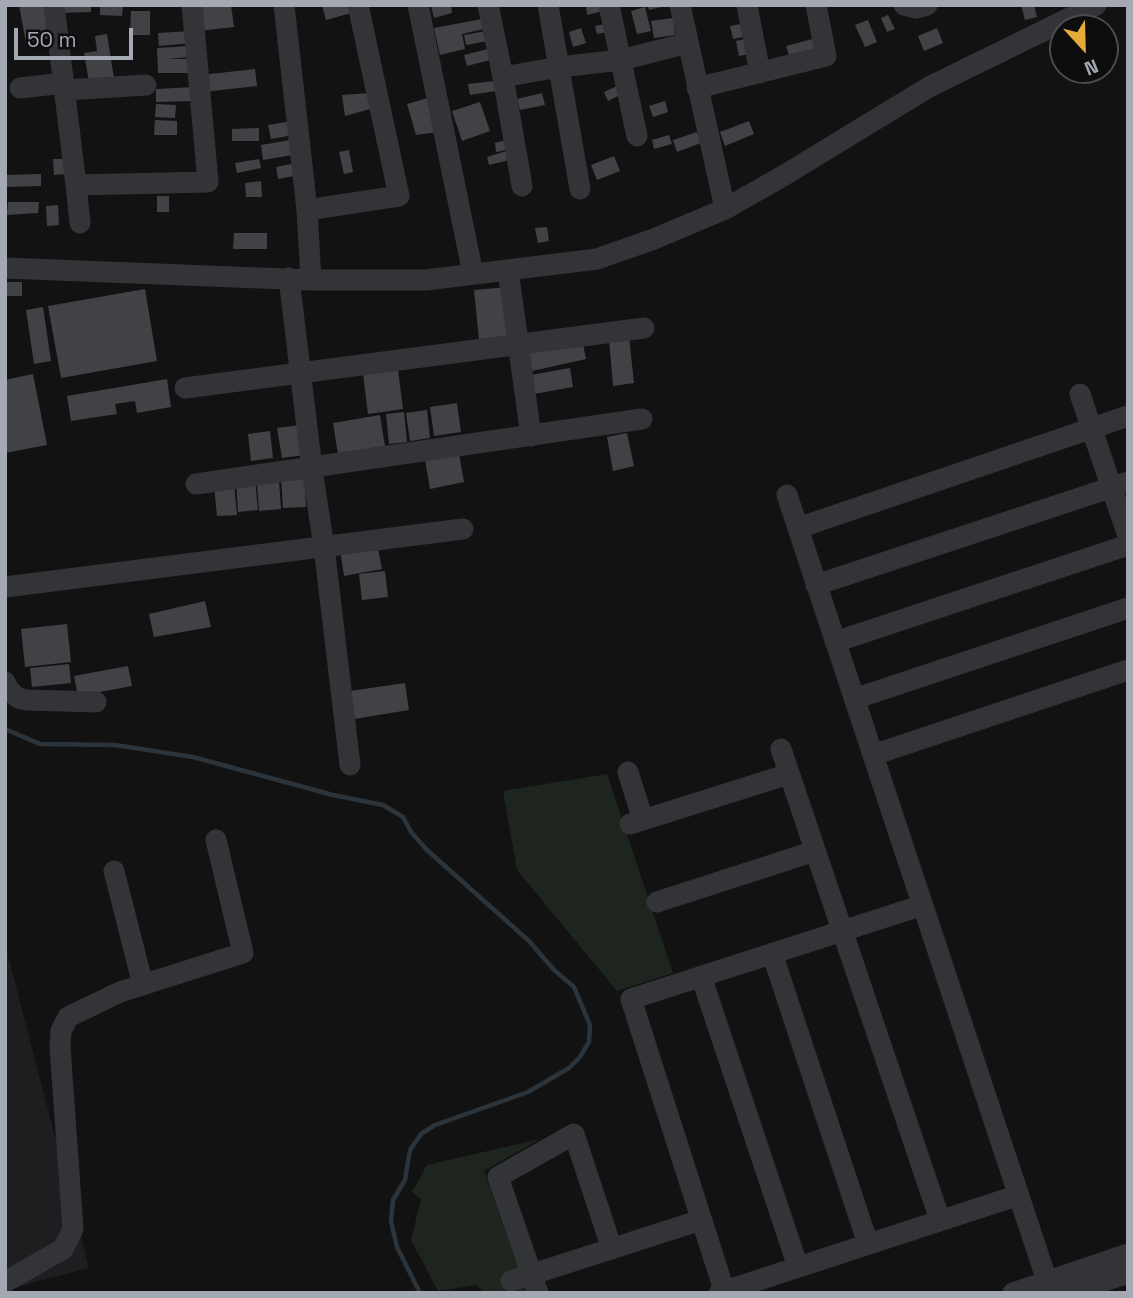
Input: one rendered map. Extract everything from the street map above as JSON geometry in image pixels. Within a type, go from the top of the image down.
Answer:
[{"type":"street","points":[[54,5],[80,223]]},
{"type":"street","points":[[76,185],[208,182],[192,5]]},
{"type":"street","points":[[284,5],[307,210],[311,281]]},
{"type":"street","points":[[307,210],[400,196],[358,5]]},
{"type":"street","points":[[418,5],[473,274]]},
{"type":"street","points":[[488,5],[523,187]]},
{"type":"street","points":[[548,5],[580,189]]},
{"type":"street","points":[[609,5],[637,135]]},
{"type":"street","points":[[680,5],[725,209]]},
{"type":"street","points":[[747,5],[760,73]]},
{"type":"street","points":[[697,88],[826,56],[816,5]]},
{"type":"street","points":[[904,5],[916,8],[927,5]]},
{"type":"street","points":[[5,267],[311,281],[426,280],[597,259],[654,239],[725,209],[929,87],[1096,5]]},
{"type":"street","points":[[503,77],[621,60],[688,43]]},
{"type":"street","points":[[20,88],[146,85]]},
{"type":"street","points":[[508,270],[531,436]]},
{"type":"street","points":[[289,278],[350,765]]},
{"type":"street","points":[[186,388],[645,328]]},
{"type":"street","points":[[1080,394],[1092,429],[1120,484],[1128,536]]},
{"type":"street","points":[[798,528],[1128,416]]},
{"type":"street","points":[[196,484],[642,419]]},
{"type":"street","points":[[816,585],[1120,484]]},
{"type":"street","points":[[787,495],[1049,1287]]},
{"type":"street","points":[[5,587],[463,529]]},
{"type":"street","points":[[835,642],[1128,545]]},
{"type":"street","points":[[854,699],[1128,608]]},
{"type":"street","points":[[873,755],[1128,670]]},
{"type":"street","points":[[5,682],[18,698],[27,700],[96,702]]},
{"type":"street","points":[[781,749],[940,1220]]},
{"type":"street","points":[[628,772],[637,822],[789,774]]},
{"type":"street","points":[[5,1282],[63,1249],[73,1229],[60,1047],[61,1031],[68,1017],[82,1008],[143,985],[243,953],[216,840]]},
{"type":"street","points":[[657,902],[815,850]]},
{"type":"street","points":[[114,871],[143,985]]},
{"type":"street","points":[[923,905],[631,999],[723,1292],[1019,1195]]},
{"type":"street","points":[[772,953],[868,1244]]},
{"type":"street","points":[[701,976],[798,1267]]},
{"type":"street","points":[[535,1284],[498,1177],[574,1134],[612,1249]]},
{"type":"street","points":[[511,1281],[535,1284],[612,1249],[701,1220]]},
{"type":"street","points":[[1013,1293],[1049,1287],[1128,1254]]},
{"type":"street","points":[[1068,1293],[1128,1273]]},
{"type":"shaded area","points":[[607,774],[673,973],[617,991],[517,870],[503,791]]},
{"type":"shaded area","points":[[5,944],[89,1268],[5,1290]]},
{"type":"shaded area","points":[[540,1139],[484,1171],[523,1287],[528,1293],[484,1293],[477,1285],[438,1291],[411,1240],[421,1199],[412,1192],[427,1165]]},
{"type":"building","points":[[19,5],[50,5],[56,37],[26,43]]},
{"type":"building","points":[[62,5],[91,5],[91,12],[62,13]]},
{"type":"building","points":[[100,5],[123,5],[122,16],[100,15]]},
{"type":"building","points":[[231,5],[234,27],[198,31],[196,7]]},
{"type":"building","points":[[322,5],[353,5],[355,12],[326,20]]},
{"type":"building","points":[[451,5],[452,13],[434,18],[431,6]]},
{"type":"building","points":[[603,5],[604,11],[587,15],[586,6]]},
{"type":"building","points":[[648,5],[665,5],[665,6],[649,10]]},
{"type":"building","points":[[1021,5],[1034,5],[1037,17],[1025,20]]},
{"type":"building","points":[[645,7],[651,31],[637,34],[631,11]]},
{"type":"building","points":[[131,11],[150,11],[150,35],[130,35]]},
{"type":"building","points":[[888,15],[895,29],[887,32],[881,18]]},
{"type":"building","points":[[673,18],[675,35],[654,38],[651,21]]},
{"type":"building","points":[[482,19],[484,29],[462,34],[465,49],[440,55],[434,28]]},
{"type":"building","points":[[868,20],[877,42],[865,47],[855,25]]},
{"type":"building","points":[[610,23],[611,31],[597,34],[595,26]]},
{"type":"building","points":[[745,23],[748,36],[733,39],[730,26]]},
{"type":"building","points":[[581,28],[586,43],[573,47],[569,32]]},
{"type":"building","points":[[937,28],[943,43],[924,51],[918,36]]},
{"type":"building","points":[[191,31],[192,43],[159,46],[158,33]]},
{"type":"building","points":[[486,31],[488,41],[466,45],[464,35]]},
{"type":"building","points":[[107,34],[114,78],[89,82],[84,53],[97,51],[95,36]]},
{"type":"building","points":[[820,37],[823,49],[790,58],[786,46]]},
{"type":"building","points":[[746,39],[749,54],[739,56],[736,41]]},
{"type":"building","points":[[189,46],[190,57],[167,59],[190,59],[190,73],[158,73],[157,48]]},
{"type":"building","points":[[492,48],[494,59],[467,66],[464,55]]},
{"type":"building","points":[[255,69],[257,86],[203,92],[201,75]]},
{"type":"building","points":[[495,81],[496,91],[470,95],[468,84]]},
{"type":"building","points":[[617,86],[620,95],[608,101],[604,92]]},
{"type":"building","points":[[194,87],[194,101],[156,102],[156,89]]},
{"type":"building","points":[[370,93],[374,108],[345,116],[342,95]]},
{"type":"building","points":[[542,93],[545,105],[520,110],[517,99]]},
{"type":"building","points":[[428,98],[438,132],[416,135],[407,104]]},
{"type":"building","points":[[665,101],[668,112],[653,117],[649,106]]},
{"type":"building","points":[[480,102],[490,131],[462,141],[452,111]]},
{"type":"building","points":[[156,104],[176,105],[175,118],[155,117]]},
{"type":"building","points":[[155,120],[177,121],[177,135],[154,135]]},
{"type":"building","points":[[292,121],[294,135],[271,139],[268,125]]},
{"type":"building","points":[[749,121],[754,134],[725,146],[720,132]]},
{"type":"building","points":[[259,128],[259,141],[232,141],[232,129]]},
{"type":"building","points":[[697,132],[701,143],[677,152],[673,140]]},
{"type":"building","points":[[669,135],[672,144],[654,149],[652,140]]},
{"type":"building","points":[[296,139],[298,154],[263,160],[261,145]]},
{"type":"building","points":[[510,139],[512,149],[496,152],[495,143]]},
{"type":"building","points":[[349,150],[353,172],[344,174],[339,152]]},
{"type":"building","points":[[507,151],[509,160],[489,165],[487,157]]},
{"type":"building","points":[[614,156],[620,171],[597,180],[591,165]]},
{"type":"building","points":[[53,159],[66,159],[67,174],[54,175]]},
{"type":"building","points":[[259,159],[261,168],[237,173],[235,163]]},
{"type":"building","points":[[296,163],[299,175],[278,179],[276,167]]},
{"type":"building","points":[[41,174],[41,186],[5,187],[5,175]]},
{"type":"building","points":[[261,181],[262,197],[246,197],[245,183]]},
{"type":"building","points":[[157,196],[169,196],[169,212],[157,212]]},
{"type":"building","points":[[8,202],[39,202],[38,213],[7,215]]},
{"type":"building","points":[[58,205],[59,225],[47,226],[46,206]]},
{"type":"building","points":[[547,227],[549,241],[538,243],[535,228]]},
{"type":"building","points":[[234,233],[267,233],[267,249],[233,249]]},
{"type":"building","points":[[5,282],[22,282],[22,296],[5,296]]},
{"type":"building","points":[[508,287],[513,336],[479,340],[474,290]]},
{"type":"building","points":[[145,289],[157,361],[61,378],[48,306]]},
{"type":"building","points":[[43,307],[51,361],[34,364],[26,310]]},
{"type":"building","points":[[629,336],[634,383],[613,386],[609,338]]},
{"type":"building","points":[[582,339],[586,359],[532,371],[528,351]]},
{"type":"building","points":[[570,368],[573,387],[534,394],[531,375]]},
{"type":"building","points":[[398,369],[403,409],[368,414],[363,374]]},
{"type":"building","points":[[33,374],[47,445],[5,453],[5,380]]},
{"type":"building","points":[[167,379],[171,407],[137,413],[135,401],[115,404],[117,414],[71,421],[67,396]]},
{"type":"building","points":[[457,403],[461,432],[434,436],[430,407]]},
{"type":"building","points":[[427,410],[430,438],[410,441],[406,413]]},
{"type":"building","points":[[404,412],[407,442],[389,444],[386,414]]},
{"type":"building","points":[[380,415],[385,446],[338,454],[333,423]]},
{"type":"building","points":[[300,425],[304,455],[282,458],[277,428]]},
{"type":"building","points":[[270,431],[273,458],[251,461],[248,434]]},
{"type":"building","points":[[627,433],[634,466],[613,471],[607,437]]},
{"type":"building","points":[[459,454],[464,482],[430,489],[425,460]]},
{"type":"building","points":[[304,476],[306,507],[283,508],[281,478]]},
{"type":"building","points":[[255,480],[258,510],[238,512],[236,482]]},
{"type":"building","points":[[279,481],[281,509],[259,511],[257,483]]},
{"type":"building","points":[[234,484],[237,515],[217,516],[214,486]]},
{"type":"building","points":[[377,543],[382,569],[344,576],[340,549]]},
{"type":"building","points":[[385,571],[388,597],[362,600],[359,574]]},
{"type":"building","points":[[205,601],[211,627],[154,637],[149,614]]},
{"type":"building","points":[[67,624],[71,662],[25,667],[21,629]]},
{"type":"building","points":[[69,664],[71,683],[32,687],[30,668]]},
{"type":"building","points":[[128,666],[132,686],[78,696],[74,676]]},
{"type":"building","points":[[405,683],[409,710],[354,719],[350,691]]},
{"type":"waterway","points":[[5,729],[40,744],[115,745],[193,757],[333,795],[383,805],[403,817],[411,832],[427,850],[529,941],[554,970],[574,987],[590,1025],[589,1042],[569,1068],[528,1092],[435,1125],[421,1134],[410,1150],[405,1180],[393,1200],[391,1221],[397,1247],[420,1293]]}]
